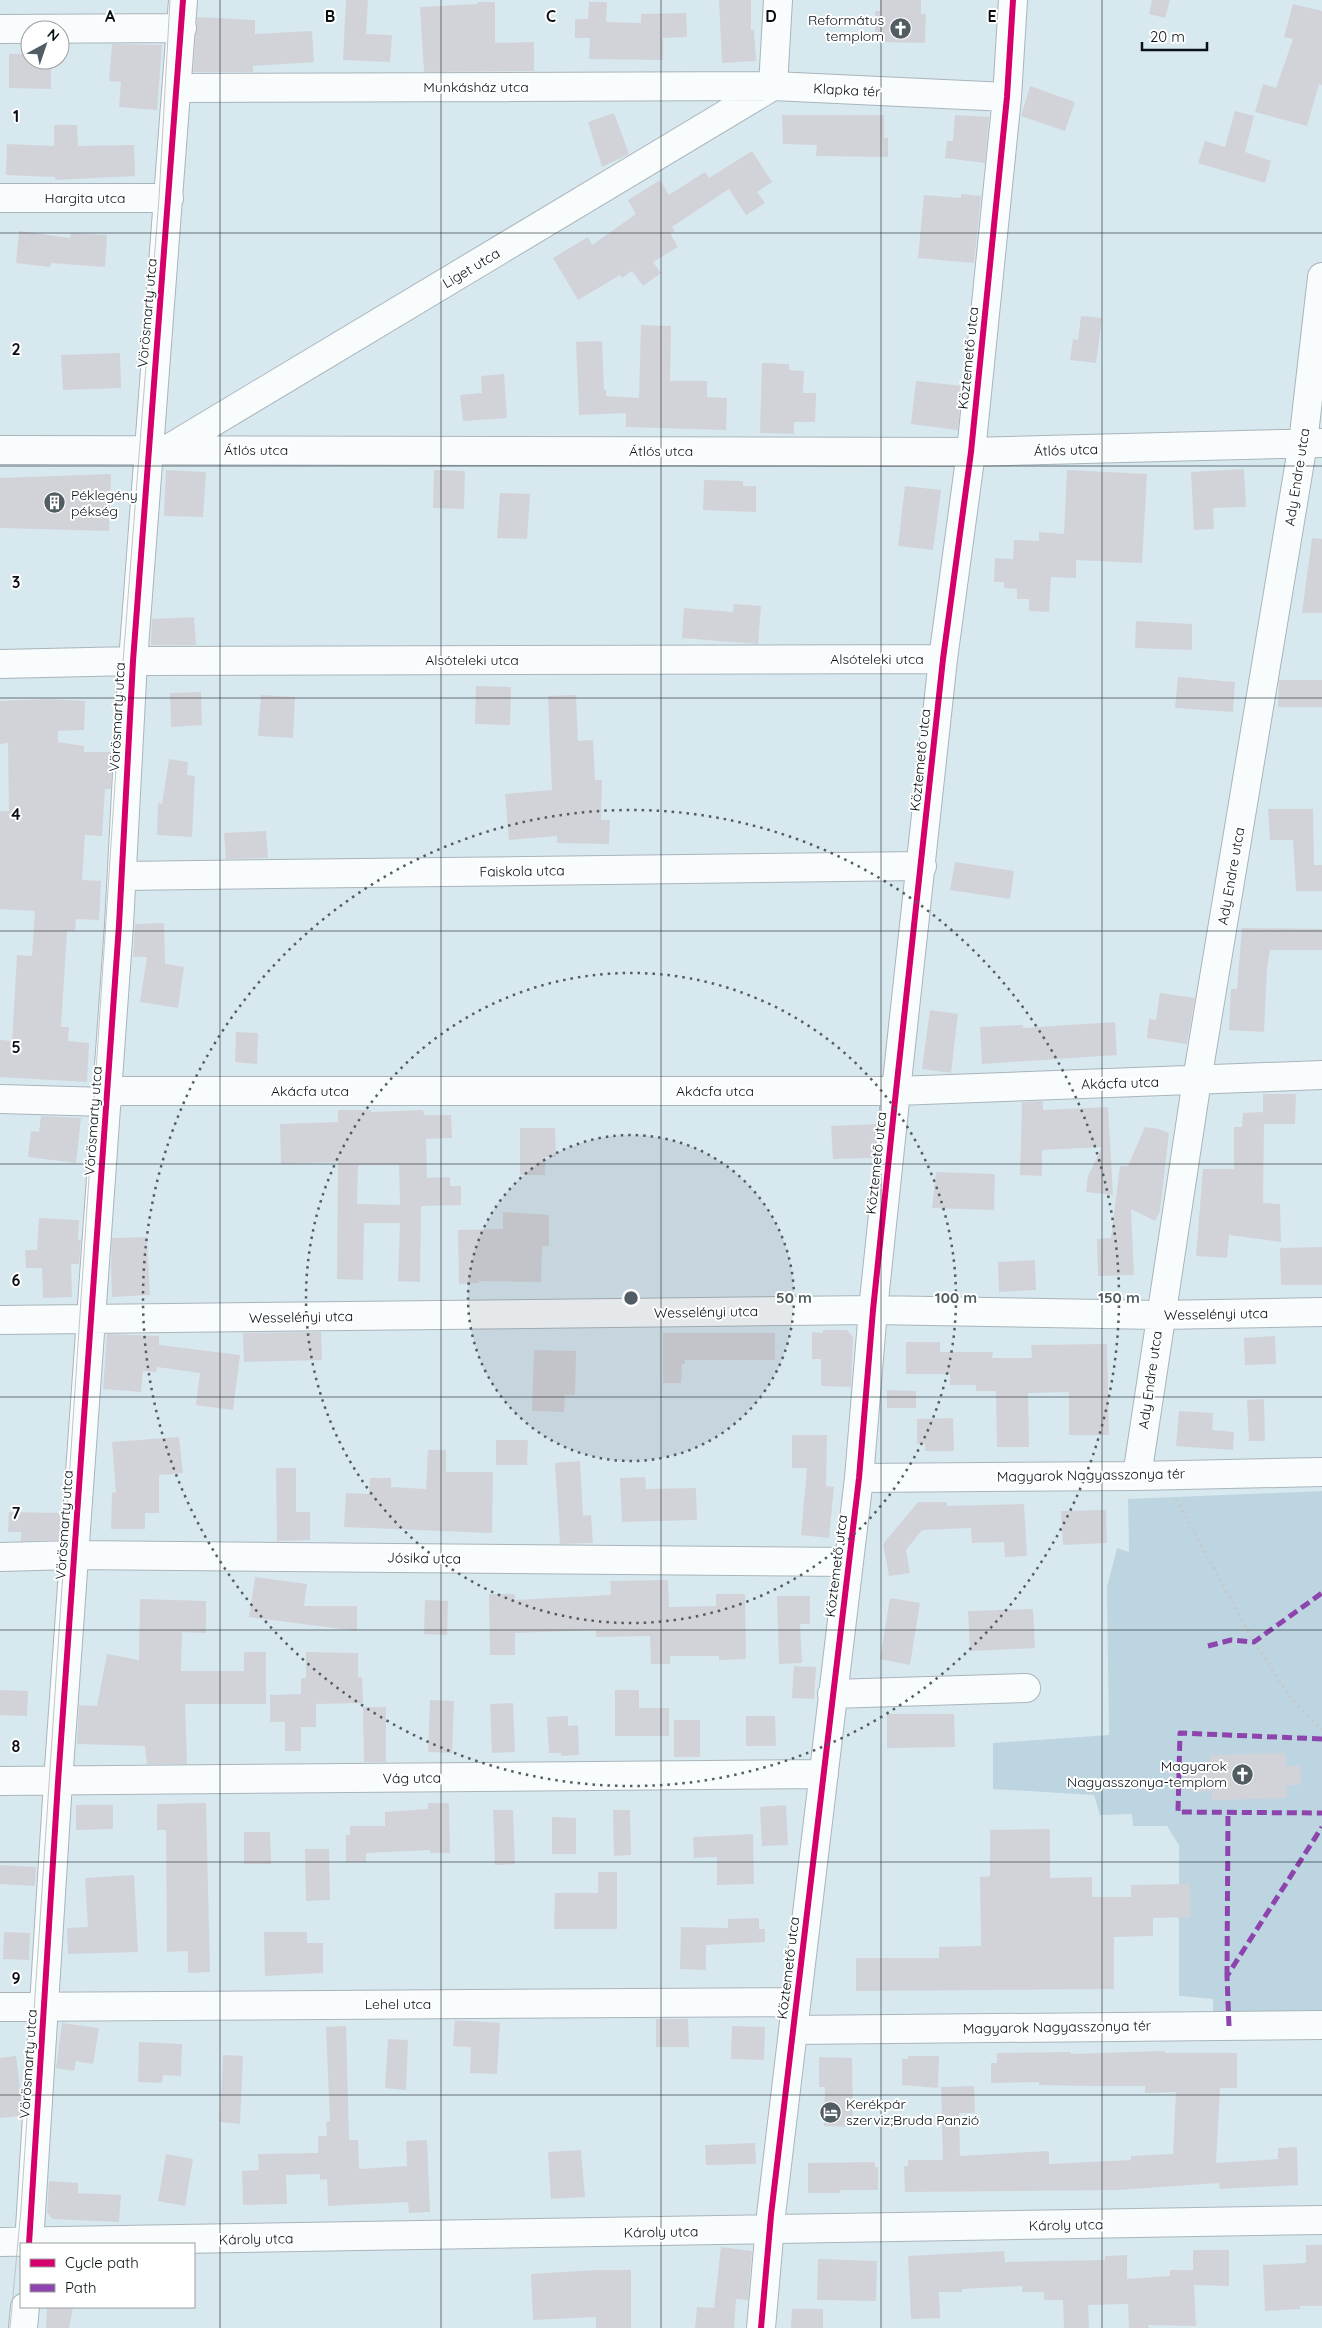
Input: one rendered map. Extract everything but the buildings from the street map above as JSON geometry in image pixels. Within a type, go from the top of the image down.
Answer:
[{"type":"street","name":"Vörösmarty utca","points":[[29,2243],[58,1782],[122,876],[133,661],[158,450],[169,198],[183,0]]},
{"type":"street","points":[[773,86],[778,0]]},
{"type":"street","name":"Köztemető utca","points":[[761,2328],[796,2002],[859,1478],[873,1310],[944,659],[971,452],[1007,97],[1013,0]]},
{"type":"street","points":[[0,29],[182,28]]},
{"type":"street","name":"Munkásház utca","points":[[178,88],[773,86]]},
{"type":"street","name":"Klapka tér","points":[[773,86],[1007,97]]},
{"type":"street","name":"Liget utca","points":[[158,450],[773,86]]},
{"type":"street","name":"Hargita utca","points":[[0,198],[169,198]]},
{"type":"street","name":"Ady Endre utca","points":[[1136,1476],[1196,1080],[1313,443],[1322,277]]},
{"type":"street","name":"Átlós utca","points":[[0,450],[971,452],[1313,443]]},
{"type":"street","name":"Alsóteleki utca","points":[[0,664],[133,661],[944,659]]},
{"type":"street","name":"Faiskola utca","points":[[122,876],[922,866]]},
{"type":"street","name":"Akácfa utca","points":[[0,1099],[896,1091],[1322,1075]]},
{"type":"street","name":"Wesselényi utca","points":[[0,1320],[873,1310],[1159,1315],[1322,1312]]},
{"type":"street","name":"Magyarok Nagyasszonya tér","points":[[859,1478],[1136,1476],[1322,1472]]},
{"type":"street","name":"Jósika utca","points":[[0,1557],[74,1554],[849,1562]]},
{"type":"street","points":[[832,1694],[1026,1688]]},
{"type":"street","name":"Vág utca","points":[[0,1782],[824,1774]]},
{"type":"street","name":"Lehel utca","points":[[0,2007],[796,2002]]},
{"type":"street","name":"Magyarok Nagyasszonya tér","points":[[793,2030],[1322,2025]]},
{"type":"street","name":"Károly utca","points":[[0,2242],[770,2231],[1322,2220]]},
{"type":"street","points":[[23,2328],[24,2308]]},
{"type":"path","points":[[1163,1474],[1254,1642],[1291,1698],[1322,1730]]},
{"type":"shaded area","points":[[1322,1491],[1322,2010],[1213,2014],[1213,1999],[1179,1996],[1179,1845],[1167,1826],[1133,1826],[1132,1814],[1100,1815],[1094,1795],[993,1789],[993,1743],[1109,1735],[1107,1587],[1117,1548],[1129,1552],[1128,1499]]},
{"type":"tram line","points":[[10,2328],[21,2209],[123,662],[159,198],[170,0]]},
{"type":"marked path","points":[[1208,1646],[1231,1640],[1254,1642],[1322,1593]]},
{"type":"marked path","points":[[1322,1739],[1180,1733],[1178,1812],[1322,1813]]},
{"type":"marked path","points":[[1227,1976],[1228,1813]]},
{"type":"marked path","points":[[1229,2026],[1227,1976],[1322,1827]]},
{"type":"cycle path","points":[[29,2243],[58,1782],[119,925],[133,661],[183,0]]},
{"type":"cycle path","points":[[761,2328],[771,2215],[859,1478],[873,1310],[943,659],[971,452],[1007,97],[1013,0]]},
{"type":"place","name":"Református templom","points":[[900,28]]},
{"type":"place","name":"Péklegény pékség","points":[[55,503]]},
{"type":"place","name":"Magyarok Nagyasszonya-templom","points":[[1243,1774]]},
{"type":"place","name":"Kerékpár szerviz;Bruda Panzió","points":[[830,2112]]}]
